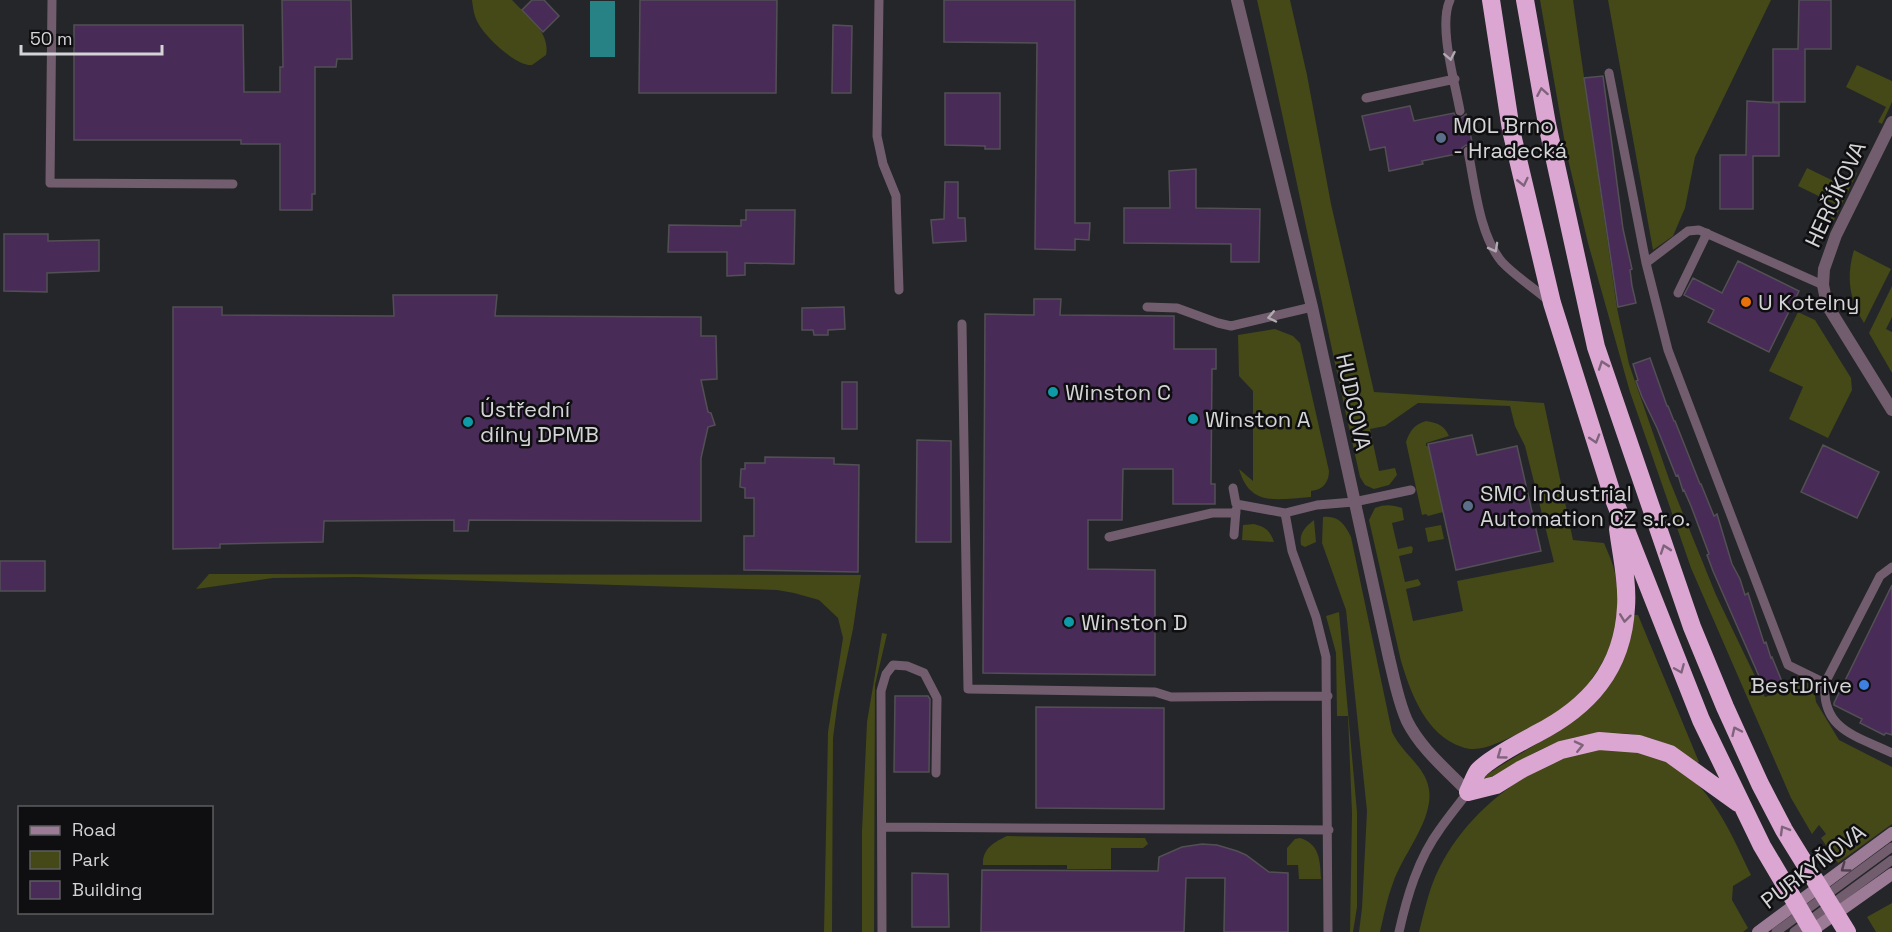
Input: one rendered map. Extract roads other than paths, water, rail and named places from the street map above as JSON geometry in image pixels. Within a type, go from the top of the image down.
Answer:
[{"type":"highway","points":[[1491,0],[1511,130],[1552,303],[1613,497],[1701,720],[1761,846],[1812,932]]},
{"type":"highway","points":[[1526,0],[1547,124],[1596,347],[1700,647],[1760,784],[1784,830],[1847,932]]},
{"type":"highway","points":[[1468,792],[1478,771],[1511,747],[1557,724],[1575,711],[1601,683],[1616,657],[1627,605],[1613,497]]},
{"type":"highway","points":[[1468,792],[1496,785],[1561,750],[1599,741],[1639,744],[1670,754],[1741,805]]},
{"type":"street","name":"HUDCOVA","points":[[1237,0],[1312,307],[1389,658],[1407,720],[1418,738],[1468,792]]},
{"type":"street","name":"HERČÍKOVA","points":[[1822,285],[1824,268],[1836,235],[1892,122]]},
{"type":"street","points":[[1822,285],[1827,305],[1892,410]]},
{"type":"street","name":"PURKYŇOVA","points":[[1758,932],[1892,833]]},
{"type":"street","points":[[1812,932],[1892,874]]},
{"type":"lane","points":[[52,0],[50,183],[233,184]]},
{"type":"lane","points":[[879,0],[877,136],[883,164],[896,196],[899,290]]},
{"type":"lane","points":[[1450,0],[1447,6],[1446,35],[1460,111]]},
{"type":"lane","points":[[1609,73],[1646,263],[1668,350],[1788,665],[1825,683]]},
{"type":"lane","points":[[1366,98],[1455,79]]},
{"type":"lane","points":[[1468,151],[1482,219],[1491,246],[1502,262],[1552,303]]},
{"type":"lane","points":[[1646,263],[1688,231],[1699,230],[1822,285]]},
{"type":"lane","points":[[1678,293],[1707,233]]},
{"type":"lane","points":[[1147,307],[1177,308],[1231,326],[1312,307]]},
{"type":"lane","points":[[962,324],[968,689],[1155,692],[1171,697],[1328,696]]},
{"type":"lane","points":[[1233,488],[1236,509],[1234,535]]},
{"type":"lane","points":[[1109,537],[1236,509],[1285,513],[1317,505],[1354,502],[1411,490]]},
{"type":"lane","points":[[1285,513],[1292,551],[1323,638],[1326,657],[1328,932]]},
{"type":"lane","points":[[1892,567],[1880,576],[1825,683],[1824,700],[1827,710],[1839,727],[1892,753]]},
{"type":"lane","points":[[882,932],[881,691],[886,674],[893,665],[907,666],[924,673],[937,698],[936,773]]},
{"type":"lane","points":[[1399,932],[1411,887],[1427,850],[1468,792]]},
{"type":"lane","points":[[883,826],[1329,830]]},
{"type":"lane","points":[[1776,932],[1892,847]]},
{"type":"lane","points":[[1794,932],[1892,860]]},
{"type":"water","points":[[590,1],[615,1],[615,57],[590,57]]},
{"type":"place","name":"MOL Brno - Hradecká","points":[[1441,138]]},
{"type":"place","name":"U Kotelny","points":[[1746,302]]},
{"type":"place","name":"Winston C","points":[[1053,392]]},
{"type":"place","name":"Winston A","points":[[1193,419]]},
{"type":"place","name":"Ústřední dílny DPMB","points":[[468,422]]},
{"type":"place","name":"SMC Industrial Automation CZ s.r.o.","points":[[1468,506]]},
{"type":"place","name":"Winston D","points":[[1069,622]]},
{"type":"place","name":"BestDrive","points":[[1864,685]]}]
